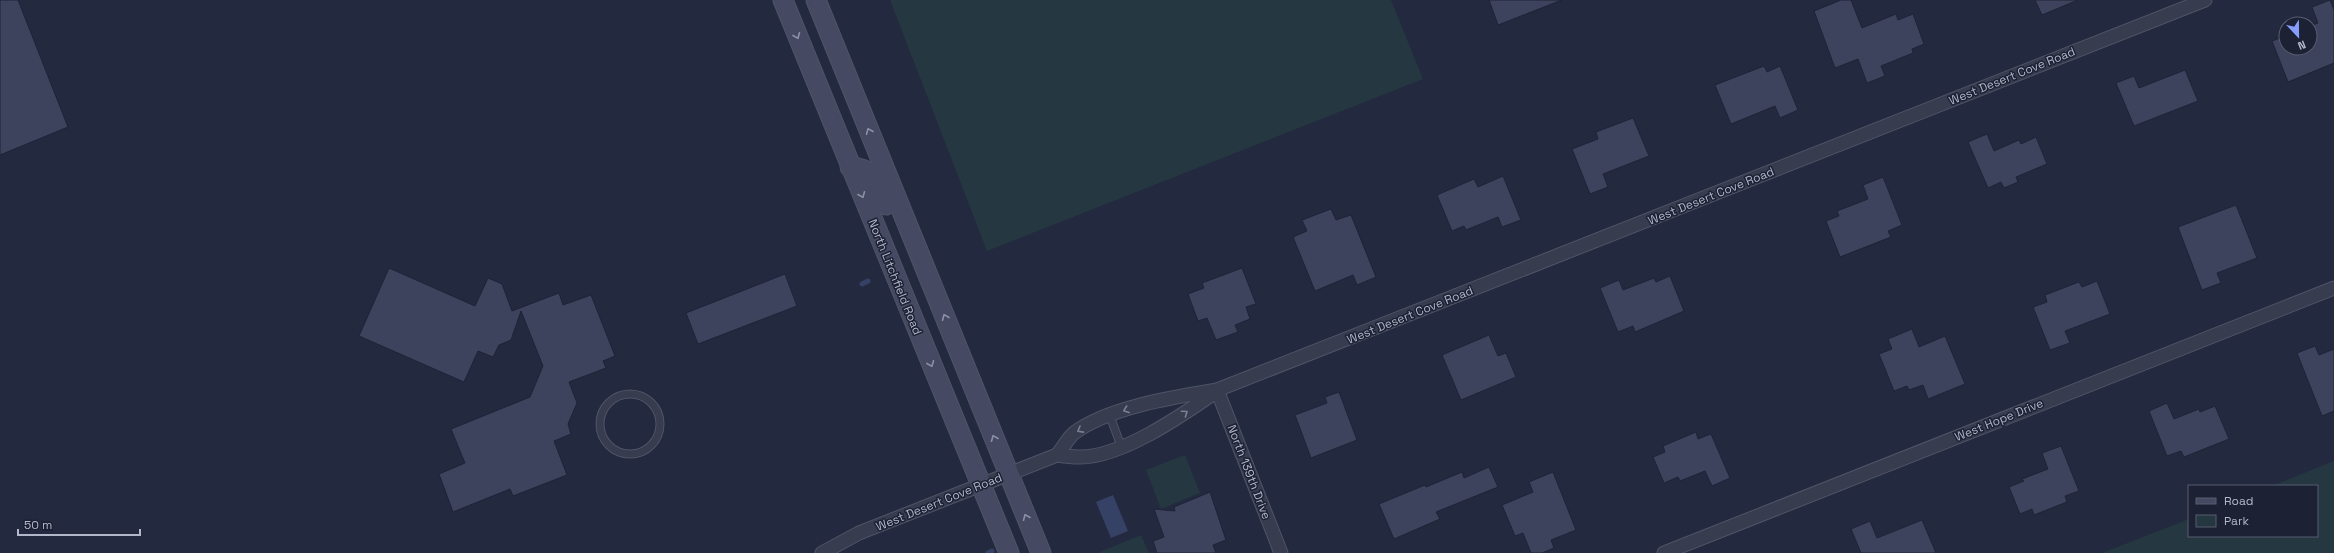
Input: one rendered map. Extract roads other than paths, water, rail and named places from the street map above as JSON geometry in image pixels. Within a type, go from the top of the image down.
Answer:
[{"type":"main road","name":"North Litchfield Road","points":[[782,0],[1009,553]]},
{"type":"main road","points":[[816,0],[1041,553]]},
{"type":"main road","points":[[850,167],[862,168],[871,174],[895,229],[914,240]]},
{"type":"street","name":"West Desert Cove Road","points":[[1057,455],[1074,434],[1110,416],[1170,398],[1217,390],[2205,0]]},
{"type":"street","name":"West Hope Drive","points":[[1664,553],[2334,288]]},
{"type":"street","name":"West Desert Cove Road","points":[[822,553],[859,533],[1057,455],[1080,458],[1104,454],[1152,433],[1176,420],[1217,390]]},
{"type":"street","name":"North 139th Drive","points":[[1217,390],[1281,553]]},
{"type":"lane","points":[[631,394],[641,396],[653,405],[659,418],[660,428],[651,446],[633,454],[623,454],[606,444],[601,435],[600,416],[612,400],[621,395],[631,394]]},
{"type":"lane","points":[[1110,416],[1121,446]]},
{"type":"water","points":[[1113,495],[1128,531],[1111,538],[1096,502]]},
{"type":"waterway","points":[[862,284],[868,281]]},
{"type":"waterway","points":[[988,553],[992,551]]}]
